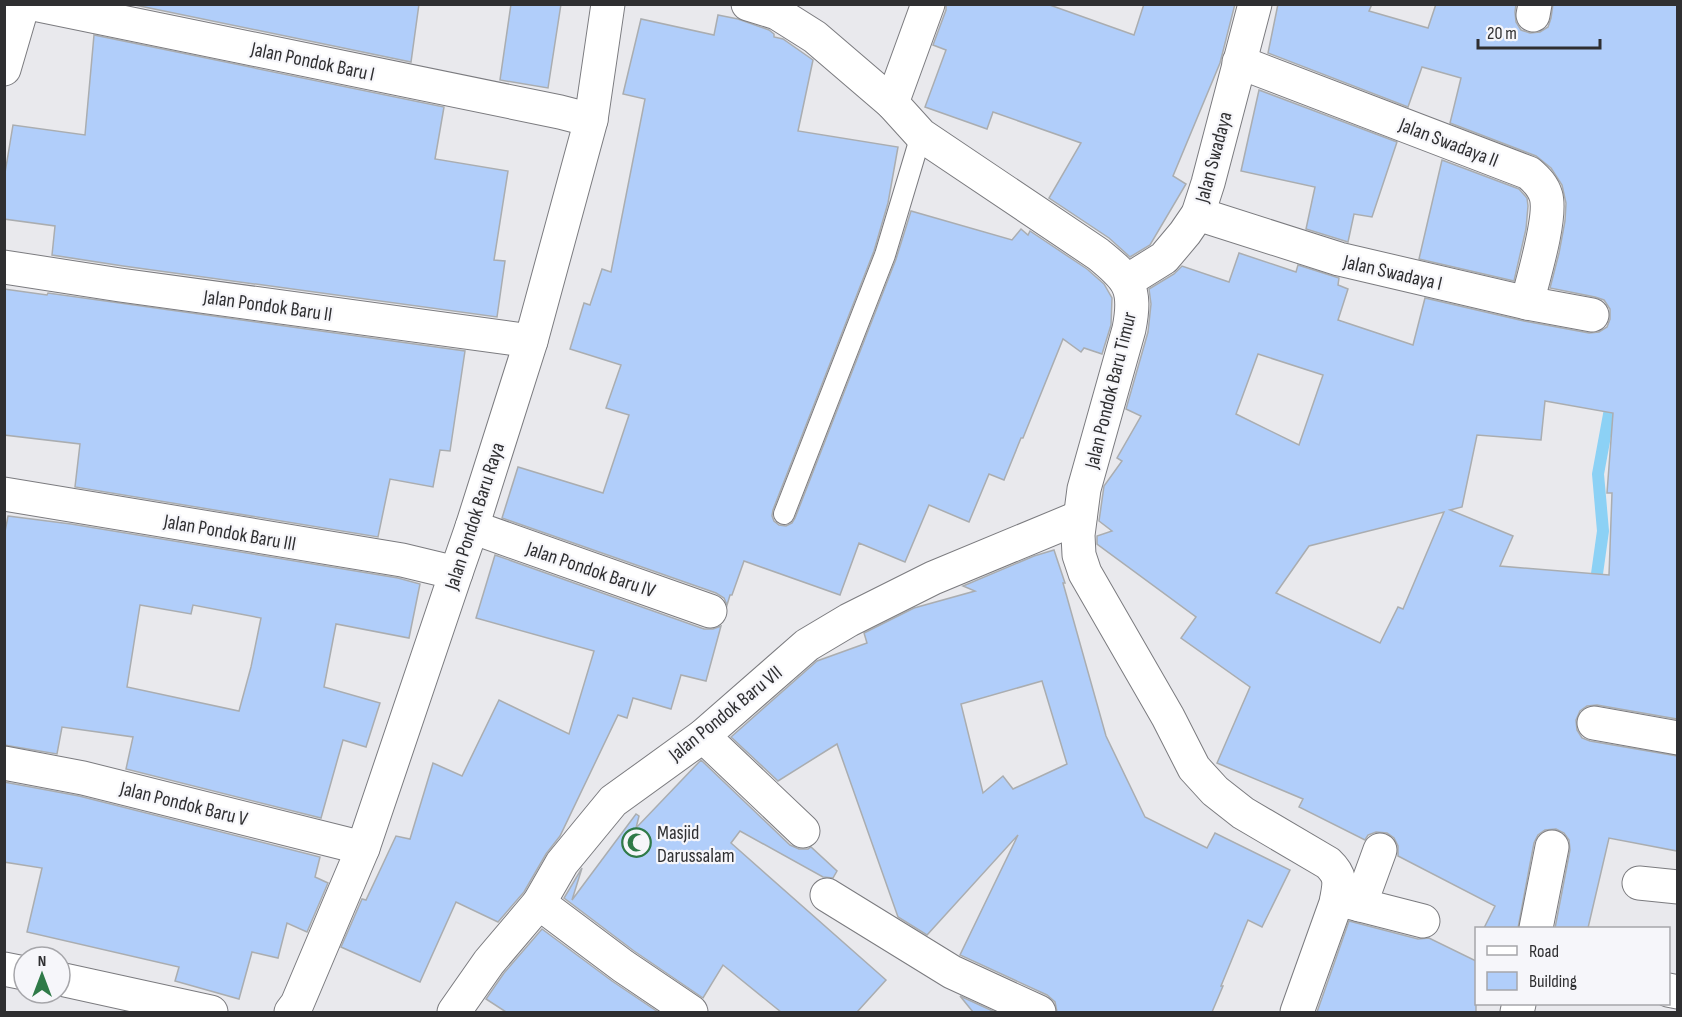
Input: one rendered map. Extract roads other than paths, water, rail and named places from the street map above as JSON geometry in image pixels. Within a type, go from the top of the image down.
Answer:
[{"type":"street","points":[[4,69],[23,4]]},
{"type":"street","name":"Jalan Pondok Baru I","points":[[34,4],[591,120]]},
{"type":"street","name":"Jalan Pondok Baru Raya","points":[[291,1012],[297,1004],[363,848],[472,527],[531,341],[591,120],[608,4]]},
{"type":"street","points":[[748,4],[777,13],[815,37],[892,103],[921,135],[1098,254],[1115,267],[1127,281]]},
{"type":"street","points":[[892,103],[928,4]]},
{"type":"street","name":"Jalan Swadaya","points":[[1127,281],[1164,258],[1198,214],[1255,4]]},
{"type":"street","name":"Jalan Swadaya II","points":[[1239,62],[1529,173],[1543,188],[1547,211],[1527,303]]},
{"type":"street","name":"Jalan Swadaya I","points":[[1198,214],[1339,259],[1527,303],[1592,315]]},
{"type":"street","name":"Jalan Pondok Baru II","points":[[4,267],[531,341]]},
{"type":"street","name":"Jalan Pondok Baru Timur","points":[[1127,281],[1133,298],[1133,312],[1084,489],[1078,535],[1079,555],[1085,573],[1168,717],[1194,768],[1215,790],[1243,813],[1334,868],[1348,902]]},
{"type":"street","name":"Jalan Pondok Baru III","points":[[4,494],[402,561],[456,573]]},
{"type":"street","name":"Jalan Pondok Baru VII","points":[[454,1012],[489,962],[539,903],[562,863],[613,801],[703,736],[807,645],[840,625],[933,578],[1080,517]]},
{"type":"street","name":"Jalan Pondok Baru IV","points":[[472,527],[710,611]]},
{"type":"street","points":[[1594,723],[1677,738]]},
{"type":"street","points":[[703,736],[803,831]]},
{"type":"street","name":"Jalan Pondok Baru V","points":[[4,763],[83,778],[363,848]]},
{"type":"street","points":[[1536,927],[1552,847]]},
{"type":"street","points":[[1297,1012],[1348,902],[1380,850]]},
{"type":"street","points":[[1639,883],[1677,887]]},
{"type":"street","points":[[827,895],[951,972],[1039,1012]]},
{"type":"street","points":[[1348,902],[1423,921]]},
{"type":"street","points":[[539,903],[623,966],[691,1012]]},
{"type":"street","points":[[72,982],[211,1012]]},
{"type":"lane","points":[[784,514],[885,255],[921,135]]},
{"type":"waterway","points":[[1595,588],[1603,531],[1598,474],[1612,398]]},
{"type":"place","name":"Masjid Darussalam","points":[[636,843]]}]
